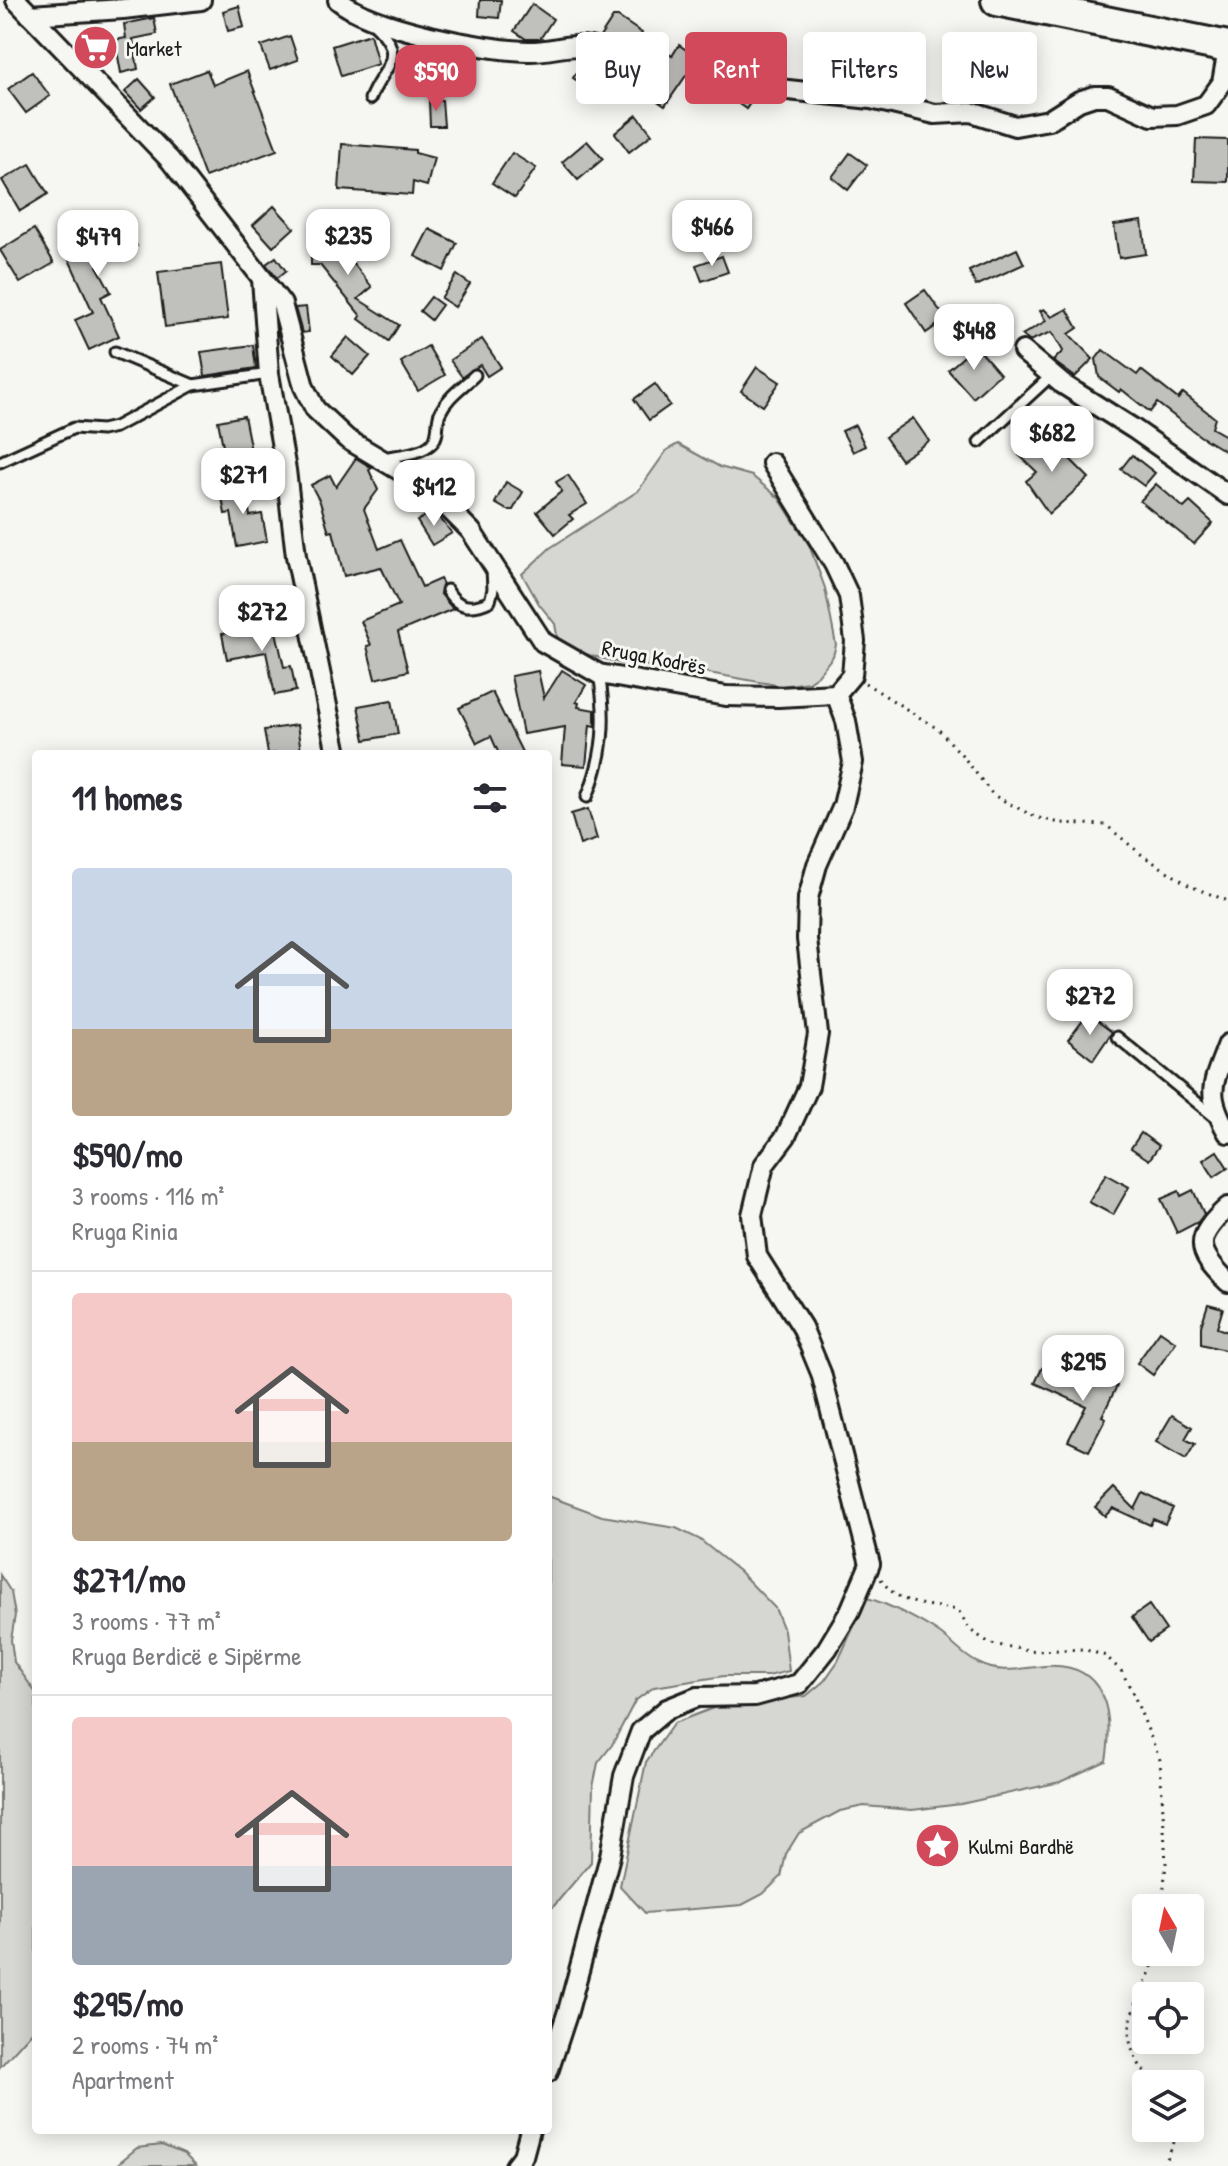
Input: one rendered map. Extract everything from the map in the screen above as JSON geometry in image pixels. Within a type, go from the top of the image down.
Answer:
[{"type":"main road","points":[[997,0],[1228,48]]},
{"type":"street","name":"Rruga Kodrës","points":[[16,0],[170,160],[282,304],[304,387],[315,409],[347,439],[409,476],[441,501],[471,531],[543,642],[599,674],[726,696],[836,694]]},
{"type":"street","points":[[30,15],[201,0]]},
{"type":"street","points":[[338,0],[362,13],[426,34],[474,45],[528,51],[576,47]]},
{"type":"street","points":[[787,90],[871,99],[935,114],[971,112],[1015,126],[1049,120],[1079,101],[1094,96],[1108,96],[1152,116],[1177,115],[1206,105],[1222,83],[1228,48]]},
{"type":"street","points":[[262,279],[269,374],[286,470],[296,556],[336,750]]},
{"type":"street","points":[[1023,351],[1052,375],[1228,495]]},
{"type":"street","points":[[552,2060],[610,1856],[624,1776],[641,1731],[667,1709],[697,1697],[755,1696],[799,1684],[827,1649],[850,1611],[870,1564],[821,1373],[802,1327],[757,1256],[752,1215],[764,1165],[786,1136],[809,1086],[818,1034],[807,939],[808,898],[817,865],[843,806],[853,762],[846,721],[836,694],[852,675],[855,641],[849,596],[828,552],[772,463]]},
{"type":"street","points":[[1225,1129],[1212,1096],[1214,1081],[1228,1044]]},
{"type":"street","points":[[1228,1207],[1210,1223],[1201,1239],[1202,1249],[1211,1266],[1228,1282]]},
{"type":"street","points":[[515,2166],[523,2156],[529,2134]]},
{"type":"lane","points":[[362,13],[383,33],[392,60],[370,99]]},
{"type":"lane","points":[[115,352],[193,385]]},
{"type":"lane","points":[[0,462],[74,428],[102,430],[115,427],[193,385],[269,374]]},
{"type":"lane","points":[[380,459],[432,444],[438,432],[438,417],[446,403],[475,375]]},
{"type":"lane","points":[[979,442],[1052,375]]},
{"type":"lane","points":[[447,590],[453,601],[463,606],[478,606],[490,601],[492,564]]},
{"type":"lane","points":[[587,797],[599,767],[603,730],[599,674]]},
{"type":"lane","points":[[1117,1037],[1225,1129]]},
{"type":"path","points":[[852,675],[938,729],[993,795],[1035,817],[1060,823],[1106,825],[1142,855],[1190,886],[1228,901]]},
{"type":"path","points":[[870,1564],[889,1591],[910,1603],[958,1610],[970,1630],[991,1644],[1036,1651],[1083,1649],[1106,1656],[1122,1672],[1160,1760],[1166,1863],[1163,1894]]},
{"type":"path","points":[[1142,2070],[1137,2065],[1131,2043],[1130,2020],[1151,1966]]},
{"type":"path","points":[[1164,2166],[1174,2142]]},
{"type":"shaded area","points":[[678,444],[720,467],[752,476],[779,498],[809,545],[825,588],[836,645],[833,656],[808,682],[782,686],[675,667],[628,665],[581,653],[558,641],[555,624],[522,574],[550,548],[638,491],[667,450]]},
{"type":"shaded area","points":[[552,1497],[602,1516],[676,1528],[699,1539],[739,1571],[775,1608],[784,1630],[789,1671],[768,1676],[724,1676],[654,1687],[635,1701],[612,1745],[598,1763],[593,1787],[591,1862],[553,1907]]},
{"type":"shaded area","points":[[0,1575],[11,1592],[15,1615],[11,1640],[14,1662],[32,1687],[32,2031],[0,2067]]},
{"type":"shaded area","points":[[867,1598],[923,1623],[967,1657],[986,1667],[1003,1670],[1065,1667],[1081,1672],[1093,1682],[1106,1709],[1106,1761],[1060,1782],[961,1804],[912,1810],[864,1806],[840,1811],[799,1833],[786,1854],[781,1877],[763,1894],[742,1905],[645,1913],[620,1886],[646,1762],[674,1723],[716,1707],[806,1696],[824,1681],[838,1661]]},
{"type":"shaded area","points":[[162,2145],[184,2154],[196,2166],[115,2166],[137,2148]]},
{"type":"building","points":[[480,0],[501,0],[499,18],[479,16]]},
{"type":"building","points":[[532,4],[553,19],[540,39],[526,39],[514,31]]},
{"type":"building","points":[[239,6],[244,27],[228,31],[223,11]]},
{"type":"building","points":[[613,17],[618,17],[640,32],[603,32]]},
{"type":"building","points":[[154,18],[157,34],[133,39],[138,69],[121,73],[115,40],[126,38],[124,24]]},
{"type":"building","points":[[370,34],[378,64],[341,76],[332,46]]},
{"type":"building","points":[[290,36],[298,60],[270,70],[261,46]]},
{"type":"building","points":[[679,45],[685,49],[685,77],[669,100],[669,54],[672,56]]},
{"type":"building","points":[[408,53],[426,53],[426,73],[408,73]]},
{"type":"building","points":[[207,70],[213,85],[247,71],[277,150],[205,177],[170,84]]},
{"type":"building","points":[[32,72],[50,96],[26,113],[8,89]]},
{"type":"building","points":[[139,79],[155,97],[141,109],[125,92]]},
{"type":"building","points":[[442,100],[444,126],[430,126],[429,101]]},
{"type":"building","points":[[637,115],[652,134],[629,152],[615,133]]},
{"type":"building","points":[[1196,139],[1228,140],[1228,182],[1194,181]]},
{"type":"building","points":[[587,141],[603,159],[578,180],[562,162]]},
{"type":"building","points":[[342,144],[415,150],[415,153],[434,158],[427,186],[413,182],[412,195],[339,190]]},
{"type":"building","points":[[512,153],[536,168],[515,198],[492,183]]},
{"type":"building","points":[[850,153],[867,165],[848,190],[832,177]]},
{"type":"building","points":[[30,164],[48,194],[20,211],[2,180]]},
{"type":"building","points":[[274,206],[294,228],[273,247],[253,225]]},
{"type":"building","points":[[111,218],[117,230],[126,225],[137,246],[97,266],[111,292],[101,297],[119,336],[89,350],[75,320],[93,312],[67,255],[84,247],[79,235]]},
{"type":"building","points":[[1142,221],[1146,254],[1119,258],[1114,225]]},
{"type":"building","points":[[34,229],[54,263],[20,283],[0,250]]},
{"type":"building","points":[[429,229],[457,243],[444,271],[415,256]]},
{"type":"building","points":[[348,231],[349,258],[372,287],[358,299],[399,325],[389,341],[359,319],[361,316],[320,265],[311,265],[311,232]]},
{"type":"building","points":[[1017,249],[1024,264],[976,286],[969,271]]},
{"type":"building","points":[[722,256],[728,272],[702,281],[696,265]]},
{"type":"building","points":[[276,257],[286,271],[277,278],[266,264]]},
{"type":"building","points":[[221,264],[228,319],[165,327],[158,272]]},
{"type":"building","points":[[457,275],[470,284],[455,307],[441,298]]},
{"type":"building","points":[[925,290],[946,319],[926,333],[906,303]]},
{"type":"building","points":[[431,297],[442,305],[431,320],[420,311]]},
{"type":"building","points":[[306,307],[309,332],[302,333],[295,308]]},
{"type":"building","points":[[1044,309],[1052,317],[1067,309],[1078,328],[1069,334],[1093,359],[1075,377],[1053,361],[1063,351],[1052,332],[1029,341],[1022,335],[1046,321],[1040,311]]},
{"type":"building","points":[[348,337],[370,356],[353,375],[332,356]]},
{"type":"building","points":[[482,339],[501,367],[487,376],[480,365],[462,377],[450,360]]},
{"type":"building","points":[[253,345],[256,368],[205,376],[201,352]]},
{"type":"building","points":[[428,346],[445,375],[418,391],[401,362]]},
{"type":"building","points":[[976,346],[1000,374],[973,398],[948,370]]},
{"type":"building","points":[[1103,350],[1137,375],[1141,370],[1178,399],[1183,393],[1215,418],[1212,428],[1228,437],[1228,453],[1157,403],[1150,412],[1121,389],[1119,392],[1099,377],[1096,359]]},
{"type":"building","points":[[757,367],[780,382],[763,406],[741,391]]},
{"type":"building","points":[[655,384],[670,405],[649,420],[634,399]]},
{"type":"building","points":[[244,416],[251,451],[225,456],[218,421]]},
{"type":"building","points":[[913,418],[929,441],[901,460],[885,437]]},
{"type":"building","points":[[855,425],[865,446],[853,452],[842,431]]},
{"type":"building","points":[[1037,435],[1063,458],[1066,455],[1089,478],[1049,514],[1026,481],[1037,472],[1019,455]]},
{"type":"building","points":[[1132,455],[1155,473],[1144,486],[1121,469]]},
{"type":"building","points":[[356,458],[372,468],[369,470],[378,490],[364,509],[379,549],[400,540],[422,587],[440,579],[443,584],[440,593],[453,609],[398,632],[408,671],[375,679],[367,646],[371,645],[361,621],[399,605],[381,567],[344,576],[333,531],[329,532],[311,485],[330,475],[336,487]]},
{"type":"building","points":[[568,475],[587,504],[569,515],[573,519],[555,534],[537,512],[562,491],[556,482]]},
{"type":"building","points":[[244,482],[250,516],[262,514],[267,541],[237,547],[231,513],[225,514],[220,486]]},
{"type":"building","points":[[506,482],[523,492],[513,510],[495,503]]},
{"type":"building","points":[[1156,484],[1184,508],[1190,502],[1213,523],[1194,544],[1140,501]]},
{"type":"building","points":[[434,511],[452,533],[432,545],[417,521]]},
{"type":"building","points":[[274,623],[284,667],[291,666],[296,691],[275,695],[266,652],[227,659],[222,634]]},
{"type":"building","points":[[562,670],[586,685],[576,702],[579,703],[578,707],[595,710],[595,726],[590,725],[586,766],[562,764],[565,727],[523,734],[511,676],[538,671],[544,698]]},
{"type":"building","points":[[492,692],[521,750],[497,750],[491,736],[477,743],[459,708]]},
{"type":"building","points":[[392,700],[398,734],[365,740],[358,706]]},
{"type":"building","points":[[297,725],[301,750],[267,750],[264,730]]},
{"type":"building","points":[[588,809],[597,839],[580,845],[571,814]]},
{"type":"building","points":[[1088,1014],[1112,1032],[1093,1060],[1068,1040]]},
{"type":"building","points":[[1141,1133],[1159,1146],[1149,1160],[1131,1148]]},
{"type":"building","points":[[1217,1151],[1228,1168],[1214,1177],[1203,1160]]},
{"type":"building","points":[[1106,1174],[1129,1187],[1113,1215],[1089,1202]]},
{"type":"building","points":[[1193,1190],[1204,1214],[1198,1222],[1177,1233],[1161,1199],[1179,1191],[1181,1196]]},
{"type":"building","points":[[1208,1304],[1223,1308],[1217,1328],[1228,1332],[1228,1351],[1201,1344],[1201,1326]]},
{"type":"building","points":[[1160,1331],[1176,1342],[1153,1375],[1137,1363]]},
{"type":"building","points":[[1042,1368],[1079,1385],[1086,1371],[1117,1386],[1102,1416],[1106,1418],[1089,1451],[1068,1441],[1086,1406],[1035,1383]]},
{"type":"building","points":[[1172,1415],[1192,1427],[1185,1439],[1195,1444],[1186,1459],[1156,1442]]},
{"type":"building","points":[[1114,1488],[1135,1509],[1143,1493],[1173,1508],[1165,1524],[1153,1519],[1150,1525],[1113,1508],[1105,1516],[1095,1507]]},
{"type":"building","points":[[1149,1605],[1166,1630],[1149,1642],[1132,1617]]},
{"type":"place","name":"Market","points":[[95,48]]},
{"type":"place","name":"Kulmi Bardhë","points":[[937,1846]]}]
